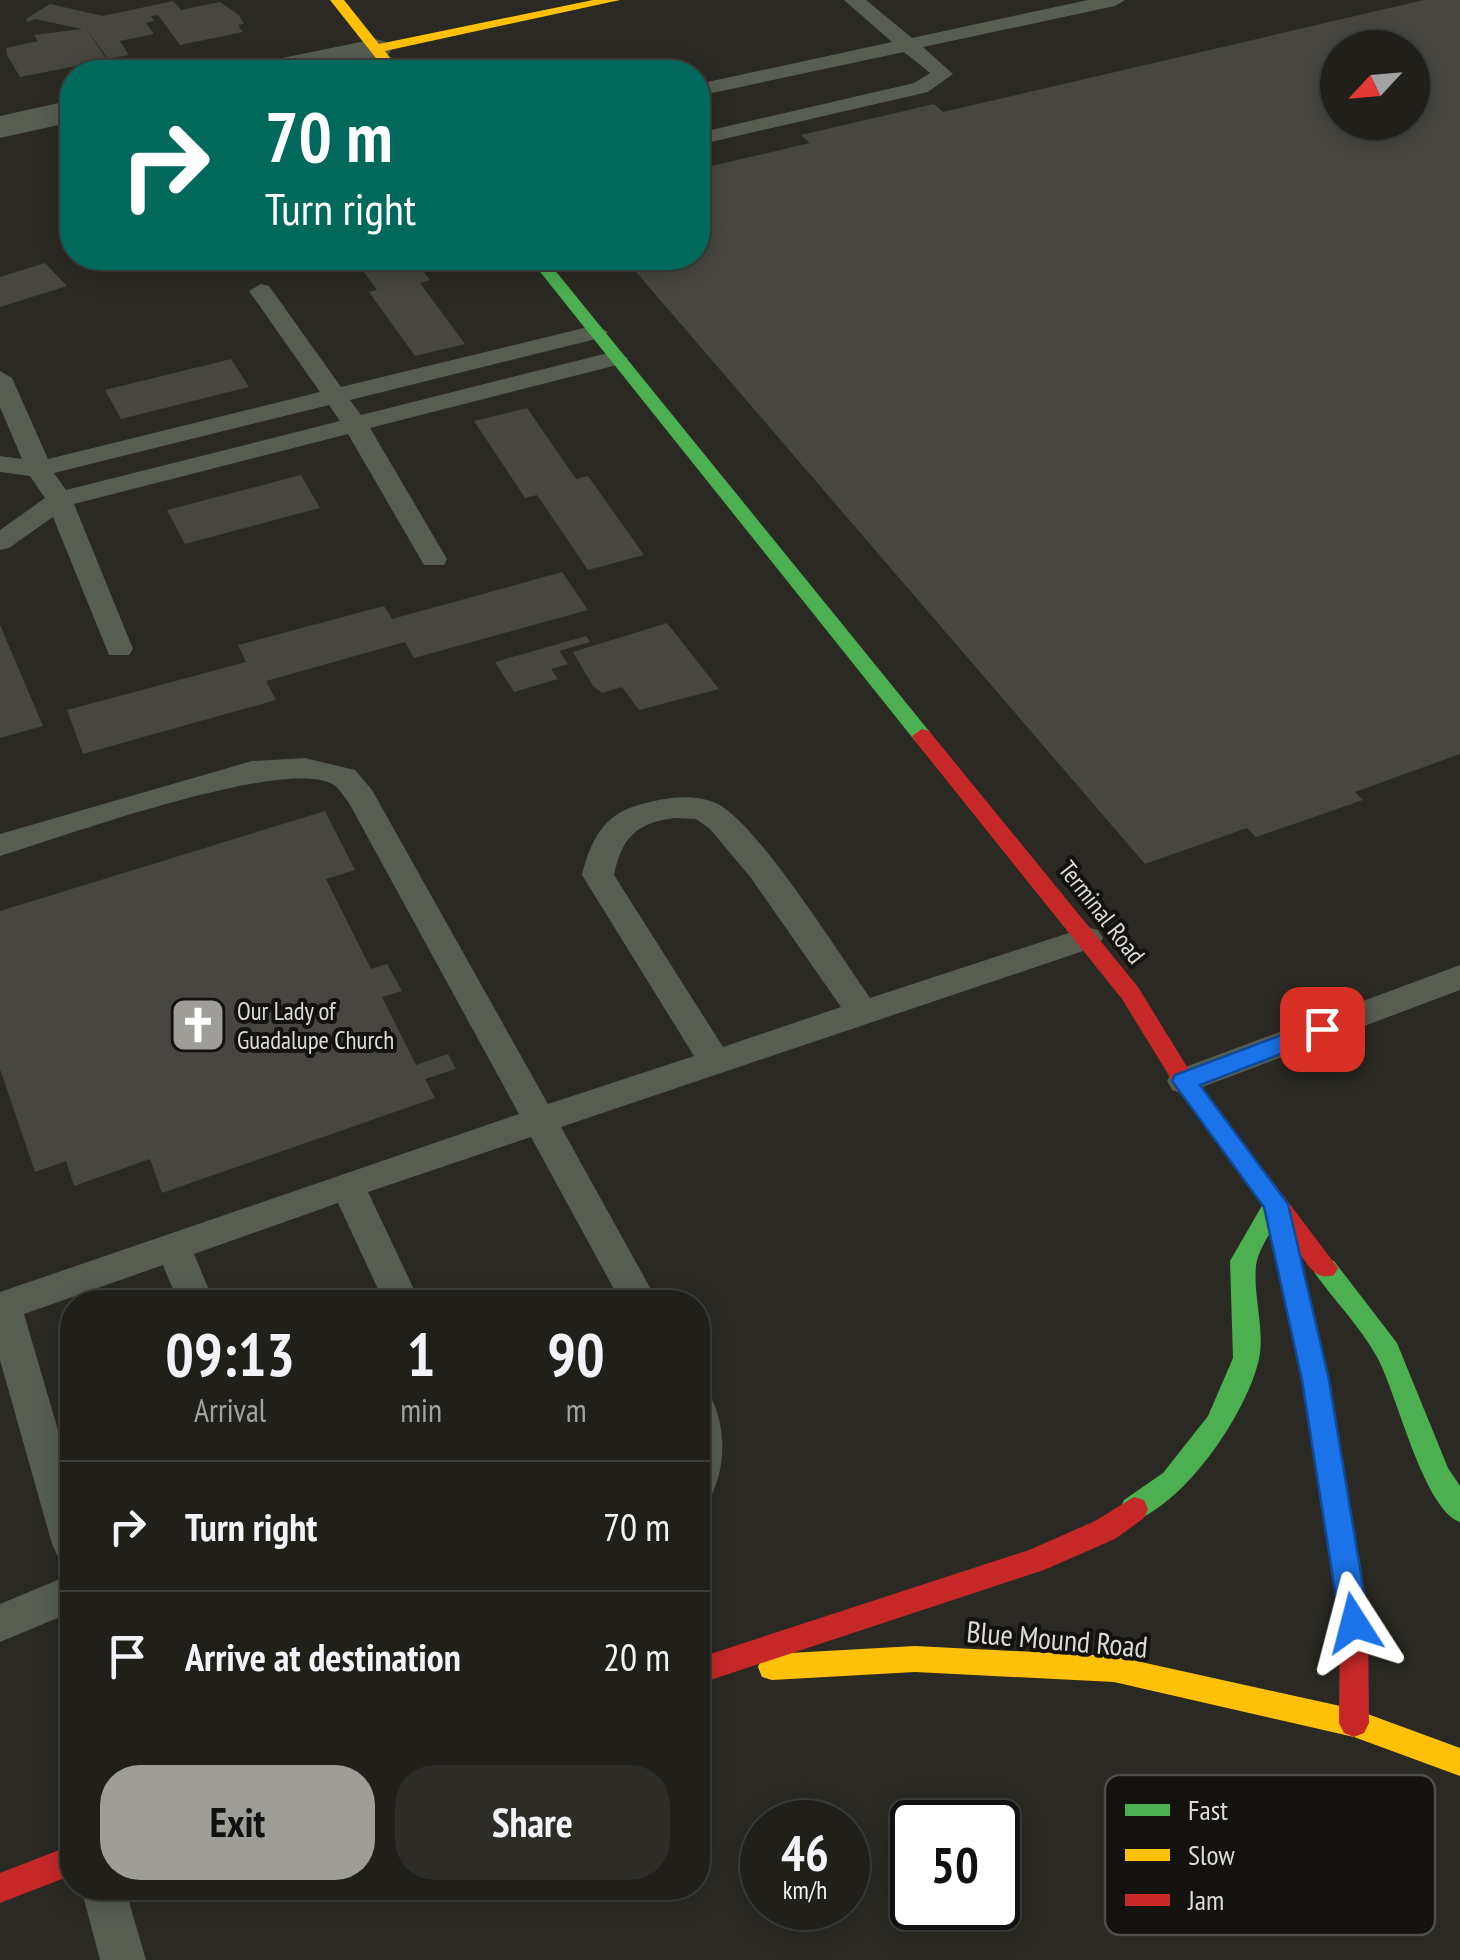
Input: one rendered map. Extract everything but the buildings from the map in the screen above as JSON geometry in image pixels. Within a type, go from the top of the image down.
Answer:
[{"type":"main road","points":[[337,0],[385,60],[613,0]]},
{"type":"main road","name":"Terminal Road","points":[[547,270],[1130,993],[1184,1081],[1276,1204],[1316,1380],[1354,1623],[1354,1723]]},
{"type":"main road","points":[[710,1667],[1034,1561],[1105,1530],[1173,1481],[1218,1423],[1246,1358],[1243,1262],[1276,1204],[1388,1351],[1437,1474],[1460,1510]]},
{"type":"main road","name":"Blue Mound Road","points":[[710,1670],[915,1659],[1114,1669],[1354,1723],[1460,1762]]},
{"type":"main road","points":[[0,1888],[60,1865]]},
{"type":"street","points":[[0,126],[60,114]]},
{"type":"lane","points":[[710,135],[921,88],[944,74],[854,0]]},
{"type":"lane","points":[[710,87],[1115,0]]},
{"type":"lane","points":[[261,291],[354,424],[434,559]]},
{"type":"lane","points":[[0,464],[39,469],[596,332]]},
{"type":"lane","points":[[0,542],[59,500],[616,358]]},
{"type":"lane","points":[[0,378],[39,469],[59,500],[119,648]]},
{"type":"lane","points":[[0,845],[252,771],[305,768],[344,777],[361,796],[633,1290]]},
{"type":"lane","points":[[714,1061],[598,875],[604,842],[628,817],[674,807],[708,812],[730,832],[804,927],[862,1012]]},
{"type":"lane","points":[[60,1504],[1,1306],[347,1185],[1087,938]]},
{"type":"lane","points":[[1184,1081],[1460,977]]},
{"type":"lane","points":[[347,1185],[396,1290]]},
{"type":"lane","points":[[173,1246],[191,1290]]},
{"type":"lane","points":[[0,1623],[60,1598]]},
{"type":"lane","points":[[106,1900],[123,1960]]},
{"type":"traffic: fast","points":[[547,270],[922,736]]},
{"type":"traffic: fast","points":[[1134,1509],[1173,1481],[1218,1423],[1246,1358],[1243,1261],[1276,1204]]},
{"type":"traffic: fast","points":[[1325,1268],[1388,1351],[1437,1474],[1460,1510]]},
{"type":"traffic: slow","points":[[337,0],[384,60]]},
{"type":"traffic: slow","points":[[375,49],[613,0]]},
{"type":"traffic: slow","points":[[772,1667],[915,1659],[1114,1669],[1354,1723],[1460,1762]]},
{"type":"traffic: jam","points":[[922,736],[1130,993],[1184,1081],[1325,1268]]},
{"type":"traffic: jam","points":[[1280,1222],[1315,1380],[1354,1623],[1354,1723]]},
{"type":"traffic: jam","points":[[710,1667],[1034,1561],[1105,1530],[1134,1509]]},
{"type":"traffic: jam","points":[[0,1888],[60,1865]]},
{"type":"place","name":"Our Lady of Guadalupe Church","points":[[198,1025]]},
{"type":"route","points":[[1322,1029],[1184,1081],[1276,1204],[1316,1380],[1354,1623]]}]
